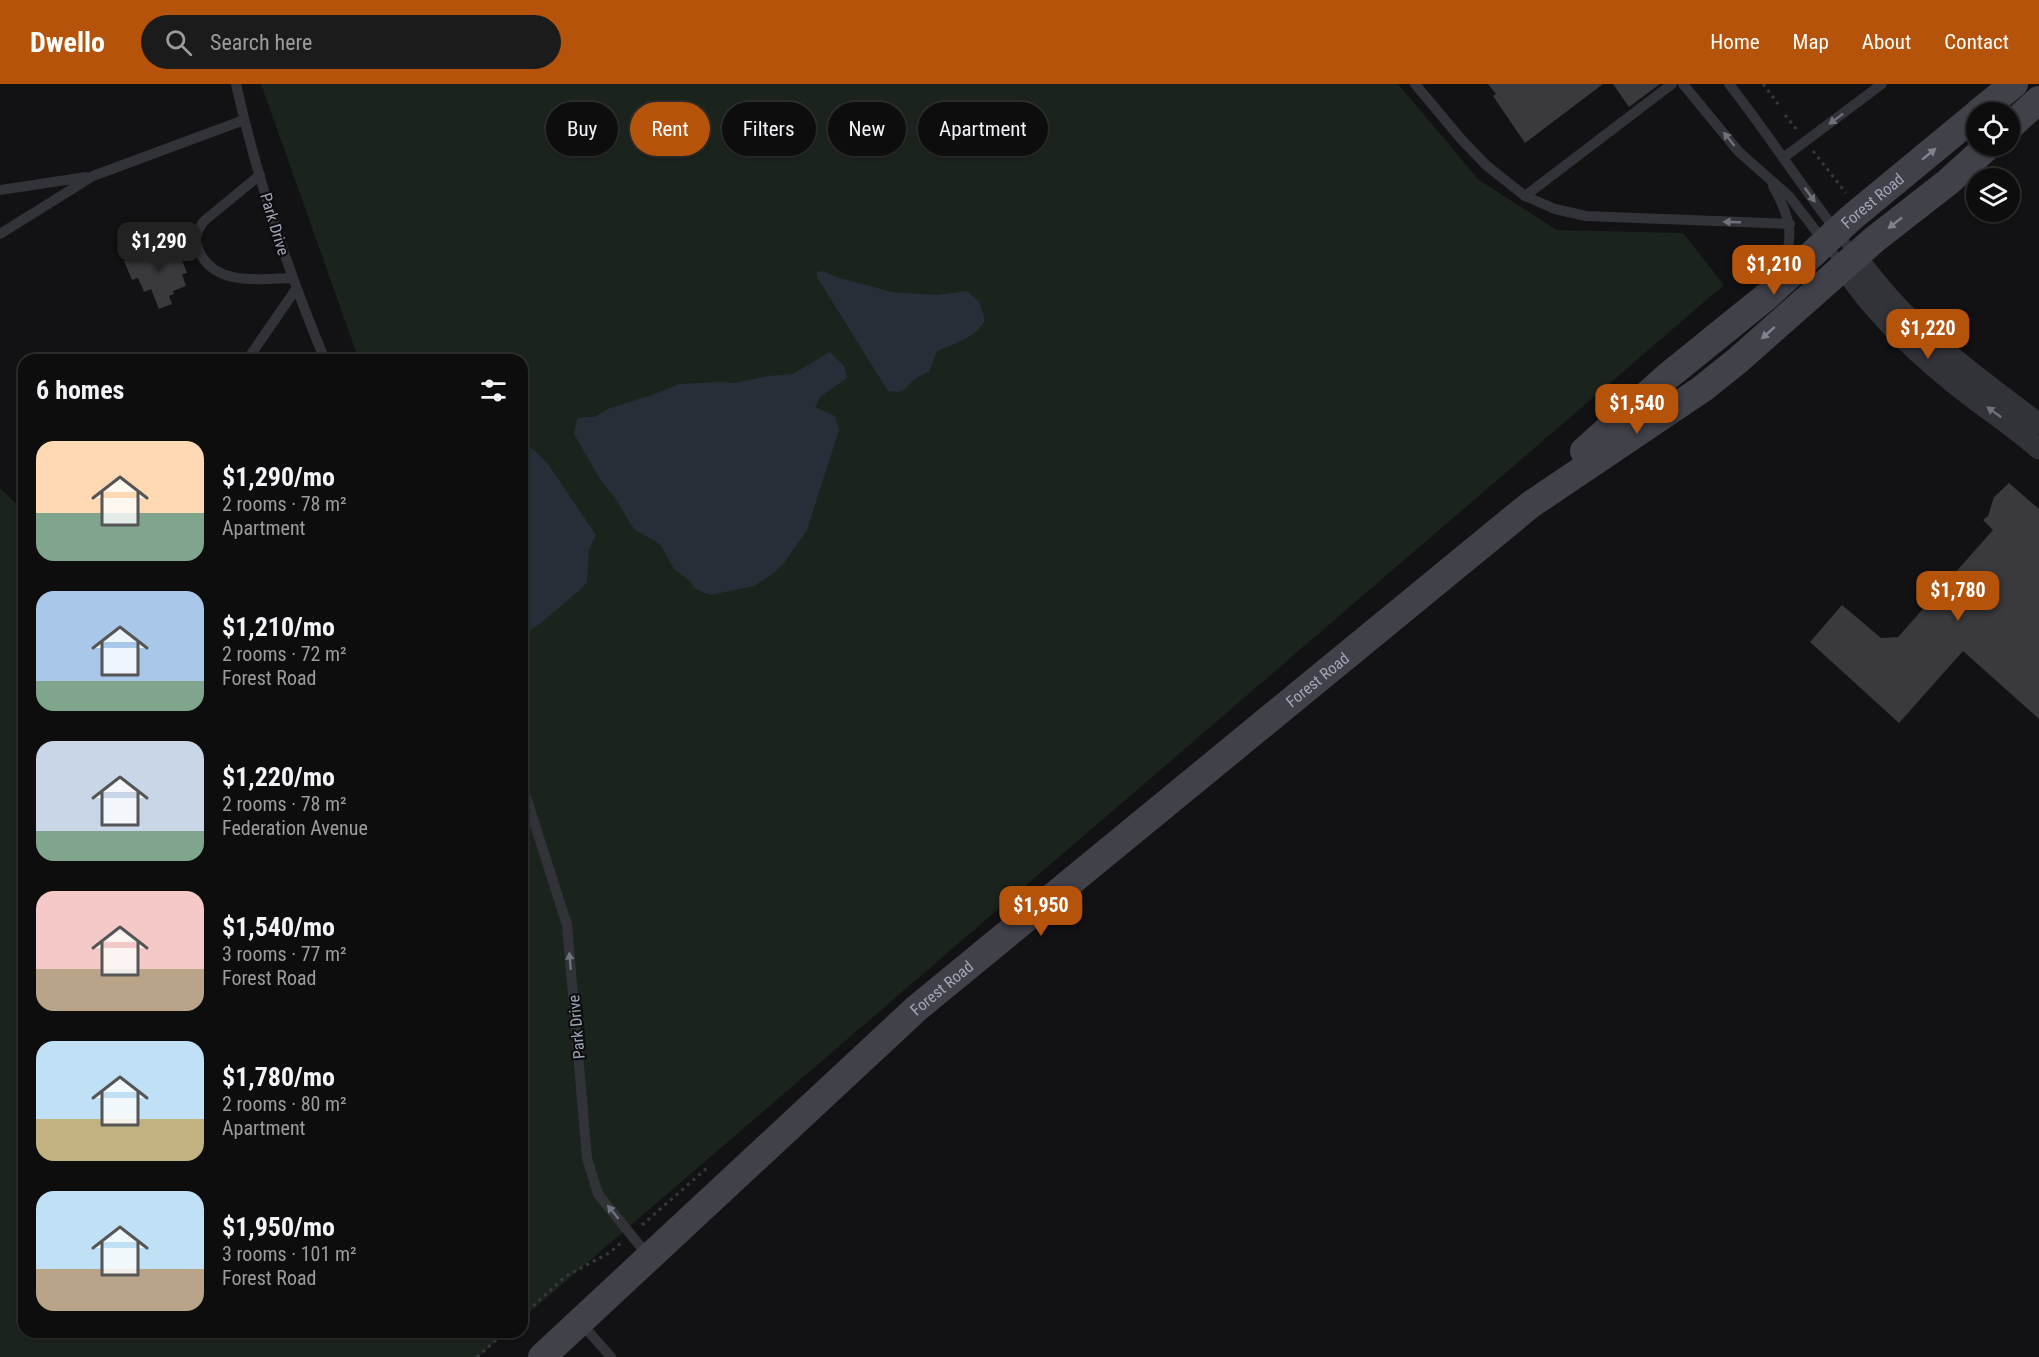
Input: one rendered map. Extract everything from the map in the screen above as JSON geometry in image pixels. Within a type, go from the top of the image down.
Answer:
[{"type":"main road","name":"Forest Road","points":[[1992,102],[2014,84]]},
{"type":"main road","points":[[2020,117],[2039,100]]},
{"type":"main road","name":"Forest Road","points":[[1530,505],[1551,481],[1668,376],[1767,296],[1851,218],[1966,123]]},
{"type":"main road","name":"Forest Road","points":[[542,1357],[917,1008],[1530,505],[1702,389],[1849,261],[1977,156]]},
{"type":"street","points":[[1849,261],[1918,326],[2039,424]]},
{"type":"street","points":[[1849,261],[1860,292],[1908,344],[1952,382],[2010,424],[2039,449]]},
{"type":"lane","name":"Park Drive","points":[[236,84],[244,120],[294,283],[323,354]]},
{"type":"lane","points":[[1415,84],[1486,165],[1525,196],[1556,209],[1586,216],[1790,224]]},
{"type":"lane","points":[[1525,196],[1672,84]]},
{"type":"lane","points":[[1683,84],[1739,152],[1789,196],[1830,237],[1849,261]]},
{"type":"lane","points":[[1729,84],[1762,126],[1830,237],[1849,261]]},
{"type":"lane","points":[[1783,158],[1882,84]]},
{"type":"lane","points":[[0,234],[93,176],[244,120]]},
{"type":"lane","points":[[251,354],[294,283],[235,278],[220,273],[210,267],[201,257],[195,239],[204,221],[260,174]]},
{"type":"lane","points":[[0,190],[93,176]]},
{"type":"lane","points":[[1767,296],[1785,259],[1790,224],[1770,180]]},
{"type":"lane","name":"Park Drive","points":[[528,803],[567,925],[587,1158],[598,1194],[650,1257]]},
{"type":"lane","points":[[581,1323],[611,1357]]},
{"type":"path","points":[[1763,84],[1778,104]]},
{"type":"path","points":[[1785,115],[1799,133]]},
{"type":"path","points":[[1812,149],[1843,191],[1852,197]]},
{"type":"path","points":[[528,1311],[566,1276],[609,1253],[632,1235]]},
{"type":"path","points":[[477,1357],[498,1338]]},
{"type":"shaded area","points":[[261,84],[1398,84],[1479,180],[1557,230],[1683,233],[1724,285],[528,1314],[528,354],[357,354]]},
{"type":"shaded area","points":[[822,271],[892,292],[937,295],[967,291],[980,304],[985,320],[970,336],[937,351],[929,372],[901,391],[888,391],[817,277],[817,272]]},
{"type":"shaded area","points":[[830,352],[844,366],[847,378],[821,396],[815,407],[835,416],[839,430],[807,530],[784,563],[774,573],[754,586],[710,595],[694,588],[691,582],[674,569],[660,544],[634,529],[614,496],[601,481],[574,434],[577,419],[594,417],[610,408],[679,384],[735,383],[768,376],[793,374]]},
{"type":"shaded area","points":[[528,447],[548,464],[596,535],[589,550],[587,582],[541,623],[528,631]]},
{"type":"shaded area","points":[[0,488],[18,505],[18,1338],[500,1338],[478,1357],[0,1357]]},
{"type":"building","points":[[1488,84],[1603,84],[1525,143],[1493,96],[1496,94]]},
{"type":"building","points":[[1613,84],[1660,84],[1629,107]]},
{"type":"building","points":[[171,243],[176,255],[180,254],[187,273],[182,274],[186,286],[173,291],[174,294],[169,296],[172,304],[159,309],[151,289],[144,292],[138,278],[132,280],[124,261]]},
{"type":"building","points":[[2009,483],[2039,509],[2039,719],[1963,651],[1899,723],[1810,642],[1842,605],[1881,638],[1898,637],[1993,530],[1983,520],[1988,516],[1994,497]]}]
